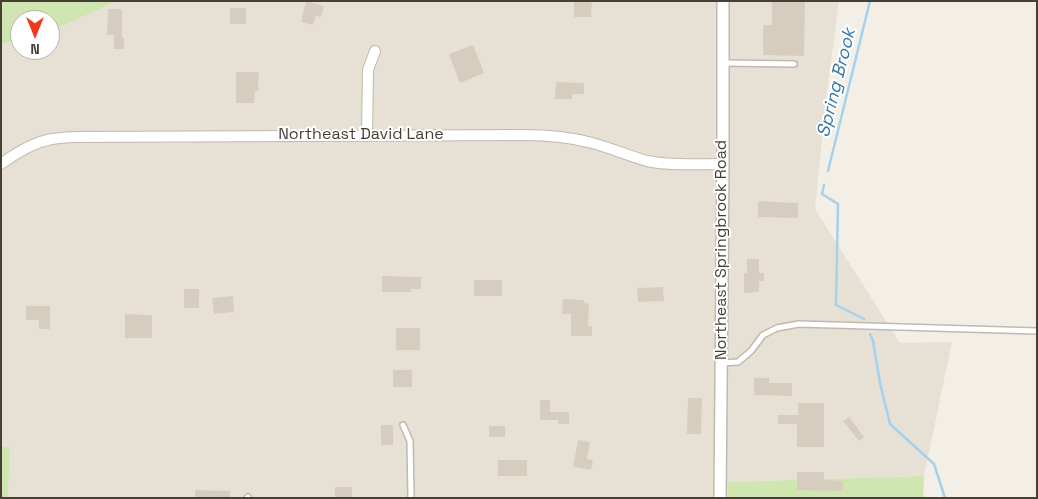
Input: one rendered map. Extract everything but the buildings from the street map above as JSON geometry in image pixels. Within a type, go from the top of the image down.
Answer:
[{"type":"street","name":"Northeast Springbrook Road","points":[[720,498],[723,1]]},
{"type":"street","points":[[367,135],[368,70],[375,51]]},
{"type":"street","name":"Northeast David Lane","points":[[1,164],[29,147],[51,139],[76,137],[547,134],[577,139],[658,163],[723,164]]},
{"type":"lane","points":[[723,63],[794,64]]},
{"type":"lane","points":[[721,363],[738,362],[751,351],[763,335],[777,328],[799,324],[1037,331]]},
{"type":"lane","points":[[403,425],[410,441],[411,498]]},
{"type":"shaded area","points":[[117,1],[839,1],[826,100],[815,209],[900,343],[952,342],[924,476],[729,482],[728,498],[8,498],[10,447],[1,447],[1,44],[10,41],[10,60],[60,60],[60,26]]},
{"type":"green space","points":[[1,1],[117,1],[60,26],[60,10],[10,10],[10,41],[1,44]]},
{"type":"green space","points":[[1,447],[10,447],[8,498],[1,498]]},
{"type":"green space","points":[[924,476],[923,498],[728,498],[728,482]]},
{"type":"waterway","name":"Spring Brook","points":[[828,171],[870,1]]},
{"type":"waterway","name":"Spring Brook","points":[[824,185],[822,194],[838,204],[836,305],[864,319]]},
{"type":"waterway","name":"Spring Brook","points":[[870,334],[890,424],[934,464],[945,498]]}]
